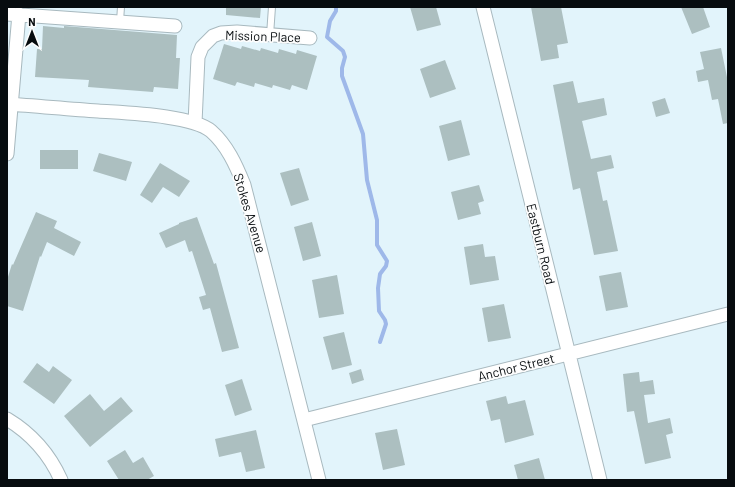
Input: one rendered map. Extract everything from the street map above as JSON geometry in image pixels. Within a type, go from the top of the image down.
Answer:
[{"type":"street","name":"Eastburn Road","points":[[483,7],[600,480]]},
{"type":"street","points":[[7,154],[13,14],[175,26]]},
{"type":"street","name":"Mission Place","points":[[195,122],[198,57],[202,47],[213,36],[221,33],[237,32],[310,38]]},
{"type":"street","name":"Stokes Avenue","points":[[10,104],[158,116],[195,122],[210,130],[222,142],[244,185],[319,480]]},
{"type":"street","name":"Anchor Street","points":[[304,420],[728,314]]},
{"type":"street","points":[[7,419],[18,426],[43,448],[55,466],[61,480]]},
{"type":"lane","points":[[120,22],[121,7]]},
{"type":"lane","points":[[270,35],[272,7]]},
{"type":"building","points":[[226,7],[261,7],[260,18],[226,15]]},
{"type":"building","points":[[410,7],[436,7],[441,25],[417,31]]},
{"type":"building","points":[[531,7],[561,7],[568,43],[557,45],[559,58],[541,61]]},
{"type":"building","points":[[681,7],[703,7],[710,27],[692,34]]},
{"type":"building","points":[[43,26],[64,28],[64,26],[177,35],[176,58],[180,58],[178,89],[154,87],[153,92],[88,87],[89,80],[35,77],[37,49],[42,49]]},
{"type":"building","points":[[224,44],[241,49],[242,46],[260,51],[261,48],[278,53],[279,49],[296,54],[297,50],[317,56],[307,90],[292,85],[290,90],[273,85],[272,88],[255,83],[254,87],[237,82],[235,86],[213,79]]},
{"type":"building","points":[[721,48],[728,82],[728,123],[723,124],[718,99],[712,100],[708,80],[698,82],[696,71],[704,69],[700,52]]},
{"type":"building","points":[[445,60],[456,89],[430,98],[420,69]]},
{"type":"building","points":[[573,81],[578,103],[604,98],[607,115],[582,121],[591,159],[611,155],[614,168],[597,172],[603,201],[607,200],[618,251],[594,255],[580,188],[573,190],[553,85]]},
{"type":"building","points":[[665,98],[670,113],[656,117],[652,102]]},
{"type":"building","points":[[461,120],[470,155],[448,161],[439,126]]},
{"type":"building","points":[[40,150],[78,150],[78,169],[40,169]]},
{"type":"building","points":[[99,153],[132,162],[126,181],[93,171]]},
{"type":"building","points":[[160,163],[190,181],[179,197],[163,187],[152,203],[140,195]]},
{"type":"building","points":[[299,168],[309,200],[291,206],[280,173]]},
{"type":"building","points":[[479,185],[484,201],[478,203],[481,214],[458,220],[451,192]]},
{"type":"building","points":[[36,212],[57,221],[54,228],[81,242],[74,256],[47,242],[41,257],[40,256],[23,311],[7,306],[7,280],[12,264],[13,265]]},
{"type":"building","points":[[197,217],[214,264],[216,263],[239,348],[222,352],[210,308],[203,310],[199,297],[206,295],[192,251],[189,252],[185,240],[166,248],[159,233],[179,223]]},
{"type":"building","points":[[312,222],[321,256],[303,261],[294,227]]},
{"type":"building","points":[[483,244],[485,257],[495,256],[499,280],[470,285],[464,247]]},
{"type":"building","points":[[621,272],[628,307],[606,311],[599,276]]},
{"type":"building","points":[[337,275],[344,314],[319,318],[312,280]]},
{"type":"building","points":[[504,304],[511,338],[488,342],[482,308]]},
{"type":"building","points":[[344,332],[352,365],[332,370],[323,337]]},
{"type":"building","points":[[37,363],[49,372],[53,366],[72,380],[54,404],[23,382]]},
{"type":"building","points":[[361,369],[364,380],[352,384],[349,373]]},
{"type":"building","points":[[639,372],[640,382],[653,380],[655,394],[644,395],[648,423],[670,418],[673,433],[666,435],[671,458],[645,464],[634,411],[627,412],[623,374]]},
{"type":"building","points":[[242,379],[252,410],[235,416],[225,385]]},
{"type":"building","points":[[90,394],[104,411],[121,397],[133,411],[90,447],[64,416]]},
{"type":"building","points":[[506,396],[508,404],[525,400],[534,435],[505,443],[500,419],[491,421],[486,401]]},
{"type":"building","points":[[397,429],[405,465],[383,470],[375,433]]},
{"type":"building","points":[[256,430],[265,468],[246,472],[241,452],[219,457],[215,439]]},
{"type":"building","points":[[125,450],[133,463],[143,457],[154,476],[147,480],[119,480],[107,461]]},
{"type":"building","points":[[539,458],[545,480],[518,480],[514,465]]},
{"type":"waterway","points":[[336,7],[336,11],[330,21],[327,37],[343,51],[345,57],[342,68],[342,76],[363,134],[367,180],[377,220],[377,245],[387,261],[386,266],[380,274],[378,288],[379,311],[386,324],[380,342]]}]
